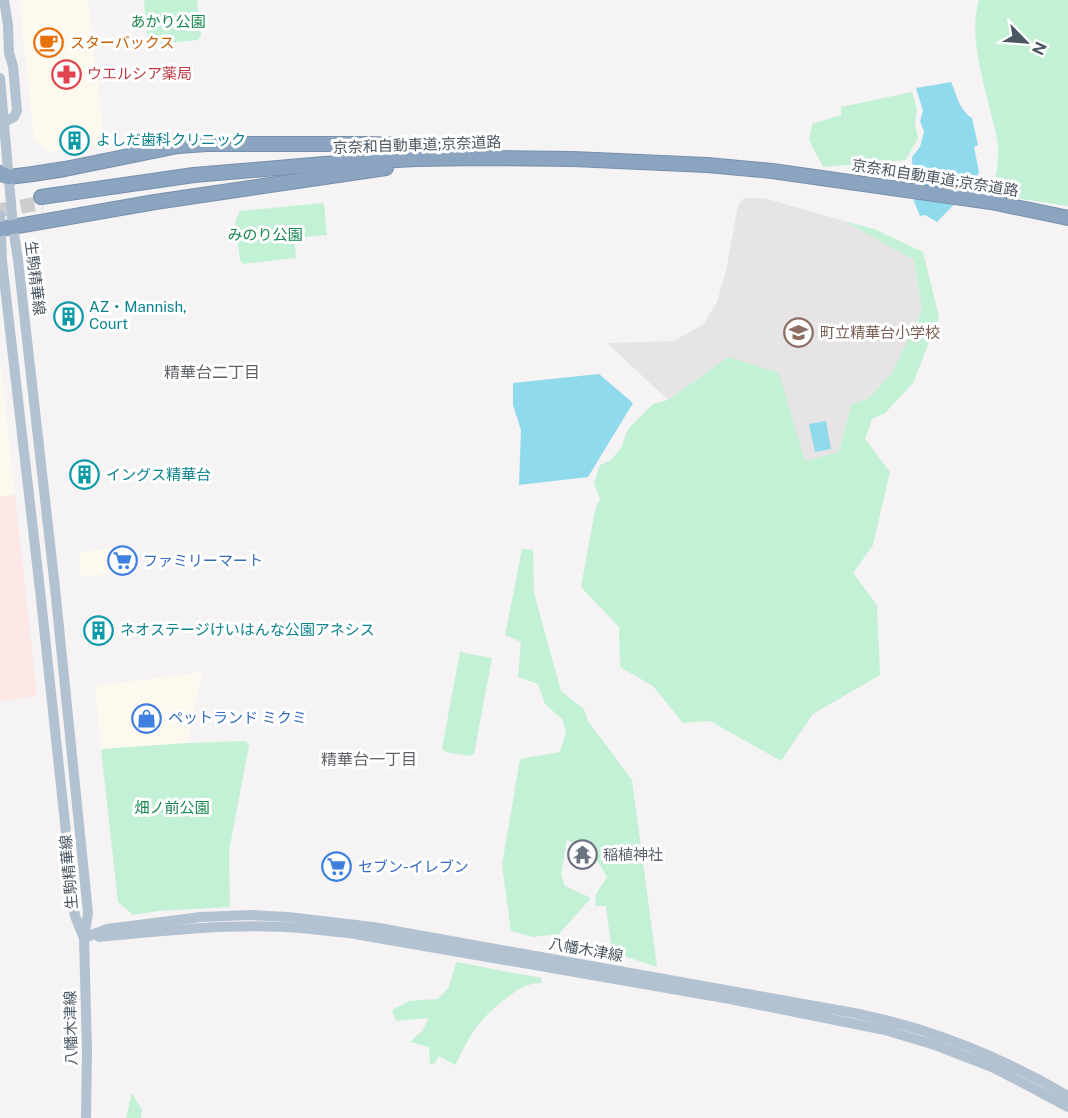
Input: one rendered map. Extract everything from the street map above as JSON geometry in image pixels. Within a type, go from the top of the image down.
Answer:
[{"type":"highway","points":[[4,175],[65,169],[178,146],[207,144],[400,145],[573,159]]},
{"type":"highway","name":"京奈和自動車道;京奈道路","points":[[796,175],[526,163],[399,166],[202,179],[41,200],[194,175],[324,164],[416,159],[573,159],[707,165],[771,171],[991,202],[1068,218]]},
{"type":"highway","points":[[4,225],[399,166]]},
{"type":"main road","points":[[3,122],[14,117],[17,111],[14,75],[3,11],[4,0]]},
{"type":"main road","name":"生駒精華線","points":[[0,78],[4,175],[2,261],[75,916],[84,938]]},
{"type":"main road","name":"生駒精華線","points":[[4,225],[18,260],[55,588],[88,913],[84,938]]},
{"type":"main road","name":"八幡木津線","points":[[84,938],[107,929],[201,917],[251,915],[373,927],[854,1012],[921,1029],[971,1048],[1068,1096]]},
{"type":"main road","name":"八幡木津線","points":[[84,938],[248,926],[285,927],[372,937],[730,999],[885,1030],[935,1045],[992,1067],[1068,1107]]},
{"type":"main road","name":"八幡木津線","points":[[84,938],[86,1118]]},
{"type":"shaded area","points":[[19,0],[88,0],[104,138],[99,144],[48,152],[34,140]]},
{"type":"shaded area","name":"町立精華台小学校","points":[[744,198],[764,198],[844,221],[914,260],[922,310],[892,373],[868,399],[851,405],[839,452],[805,461],[728,357],[668,400],[607,343],[673,341],[703,325],[717,302],[726,271],[738,205]]},
{"type":"shaded area","points":[[0,358],[15,495],[0,497]]},
{"type":"shaded area","points":[[15,495],[37,696],[0,701],[0,497]]},
{"type":"shaded area","points":[[123,547],[126,572],[81,577],[79,552]]},
{"type":"shaded area","points":[[202,672],[188,743],[101,749],[95,686]]},
{"type":"green space","name":"あかり公園","points":[[144,0],[197,0],[201,36],[198,40],[148,45]]},
{"type":"green space","points":[[979,0],[1068,0],[1068,206],[991,194],[997,170],[998,145],[977,53],[975,35]]},
{"type":"green space","points":[[912,92],[917,109],[915,124],[918,138],[906,160],[823,167],[809,140],[812,124],[841,115],[841,107]]},
{"type":"green space","name":"みのり公園","points":[[322,203],[327,235],[294,238],[296,258],[243,264],[240,260],[235,221],[240,211]]},
{"type":"green space","points":[[844,221],[874,229],[923,252],[939,317],[913,383],[885,413],[872,419],[865,439],[890,472],[873,545],[853,573],[877,605],[880,675],[813,714],[781,761],[710,721],[683,723],[653,686],[620,667],[619,627],[581,587],[595,510],[600,499],[594,483],[600,465],[611,460],[621,448],[628,429],[653,404],[668,400],[728,357],[779,373],[805,461],[839,452],[851,405],[868,399],[892,373],[922,310],[914,260]]},
{"type":"green space","points":[[522,549],[533,550],[534,593],[561,691],[584,709],[588,721],[632,780],[657,967],[612,952],[606,906],[595,906],[596,894],[607,877],[592,852],[567,840],[561,875],[565,886],[591,898],[559,934],[533,937],[511,931],[502,865],[520,759],[560,752],[566,731],[562,719],[545,704],[538,684],[518,677],[521,642],[505,635]]},
{"type":"green space","points":[[460,652],[492,658],[474,754],[470,756],[445,752],[442,748]]},
{"type":"green space","name":"畑ノ前公園","points":[[246,741],[249,745],[229,851],[230,907],[158,911],[133,915],[118,902],[101,749]]},
{"type":"green space","points":[[456,962],[541,978],[542,983],[521,988],[491,1011],[472,1033],[455,1065],[439,1056],[434,1064],[430,1064],[429,1047],[410,1042],[422,1031],[429,1018],[396,1021],[392,1010],[409,1001],[438,999],[449,987]]},
{"type":"green space","points":[[132,1093],[142,1110],[141,1118],[126,1118]]},
{"type":"water","points":[[951,82],[961,107],[972,118],[978,145],[974,147],[979,172],[972,186],[937,222],[925,215],[920,216],[914,201],[912,157],[920,147],[924,132],[920,121],[923,111],[916,88]]},
{"type":"water","points":[[599,374],[633,403],[588,477],[519,485],[521,430],[513,405],[513,383]]},
{"type":"water","points":[[826,421],[831,449],[815,452],[809,424]]},
{"type":"tunnel","points":[[0,210],[42,203]]},
{"type":"place","name":"スターバックス","points":[[49,43]]},
{"type":"place","name":"ウエルシア薬局","points":[[66,74]]},
{"type":"place","name":"よしだ歯科クリニック","points":[[75,140]]},
{"type":"place","name":"AZ・Mannish, Court","points":[[68,316]]},
{"type":"place","name":"町立精華台小学校","points":[[799,333]]},
{"type":"place","name":"イングス精華台","points":[[85,475]]},
{"type":"place","name":"ファミリーマート","points":[[122,561]]},
{"type":"place","name":"ネオステージけいはんな公園アネシス","points":[[99,630]]},
{"type":"place","name":"ペットランド ミクミ","points":[[147,718]]},
{"type":"place","name":"稲植神社","points":[[582,855]]},
{"type":"place","name":"セブン-イレブン","points":[[337,867]]},
{"type":"district","name":"精華台二丁目","points":[[212,372]]},
{"type":"district","name":"精華台一丁目","points":[[369,759]]}]
